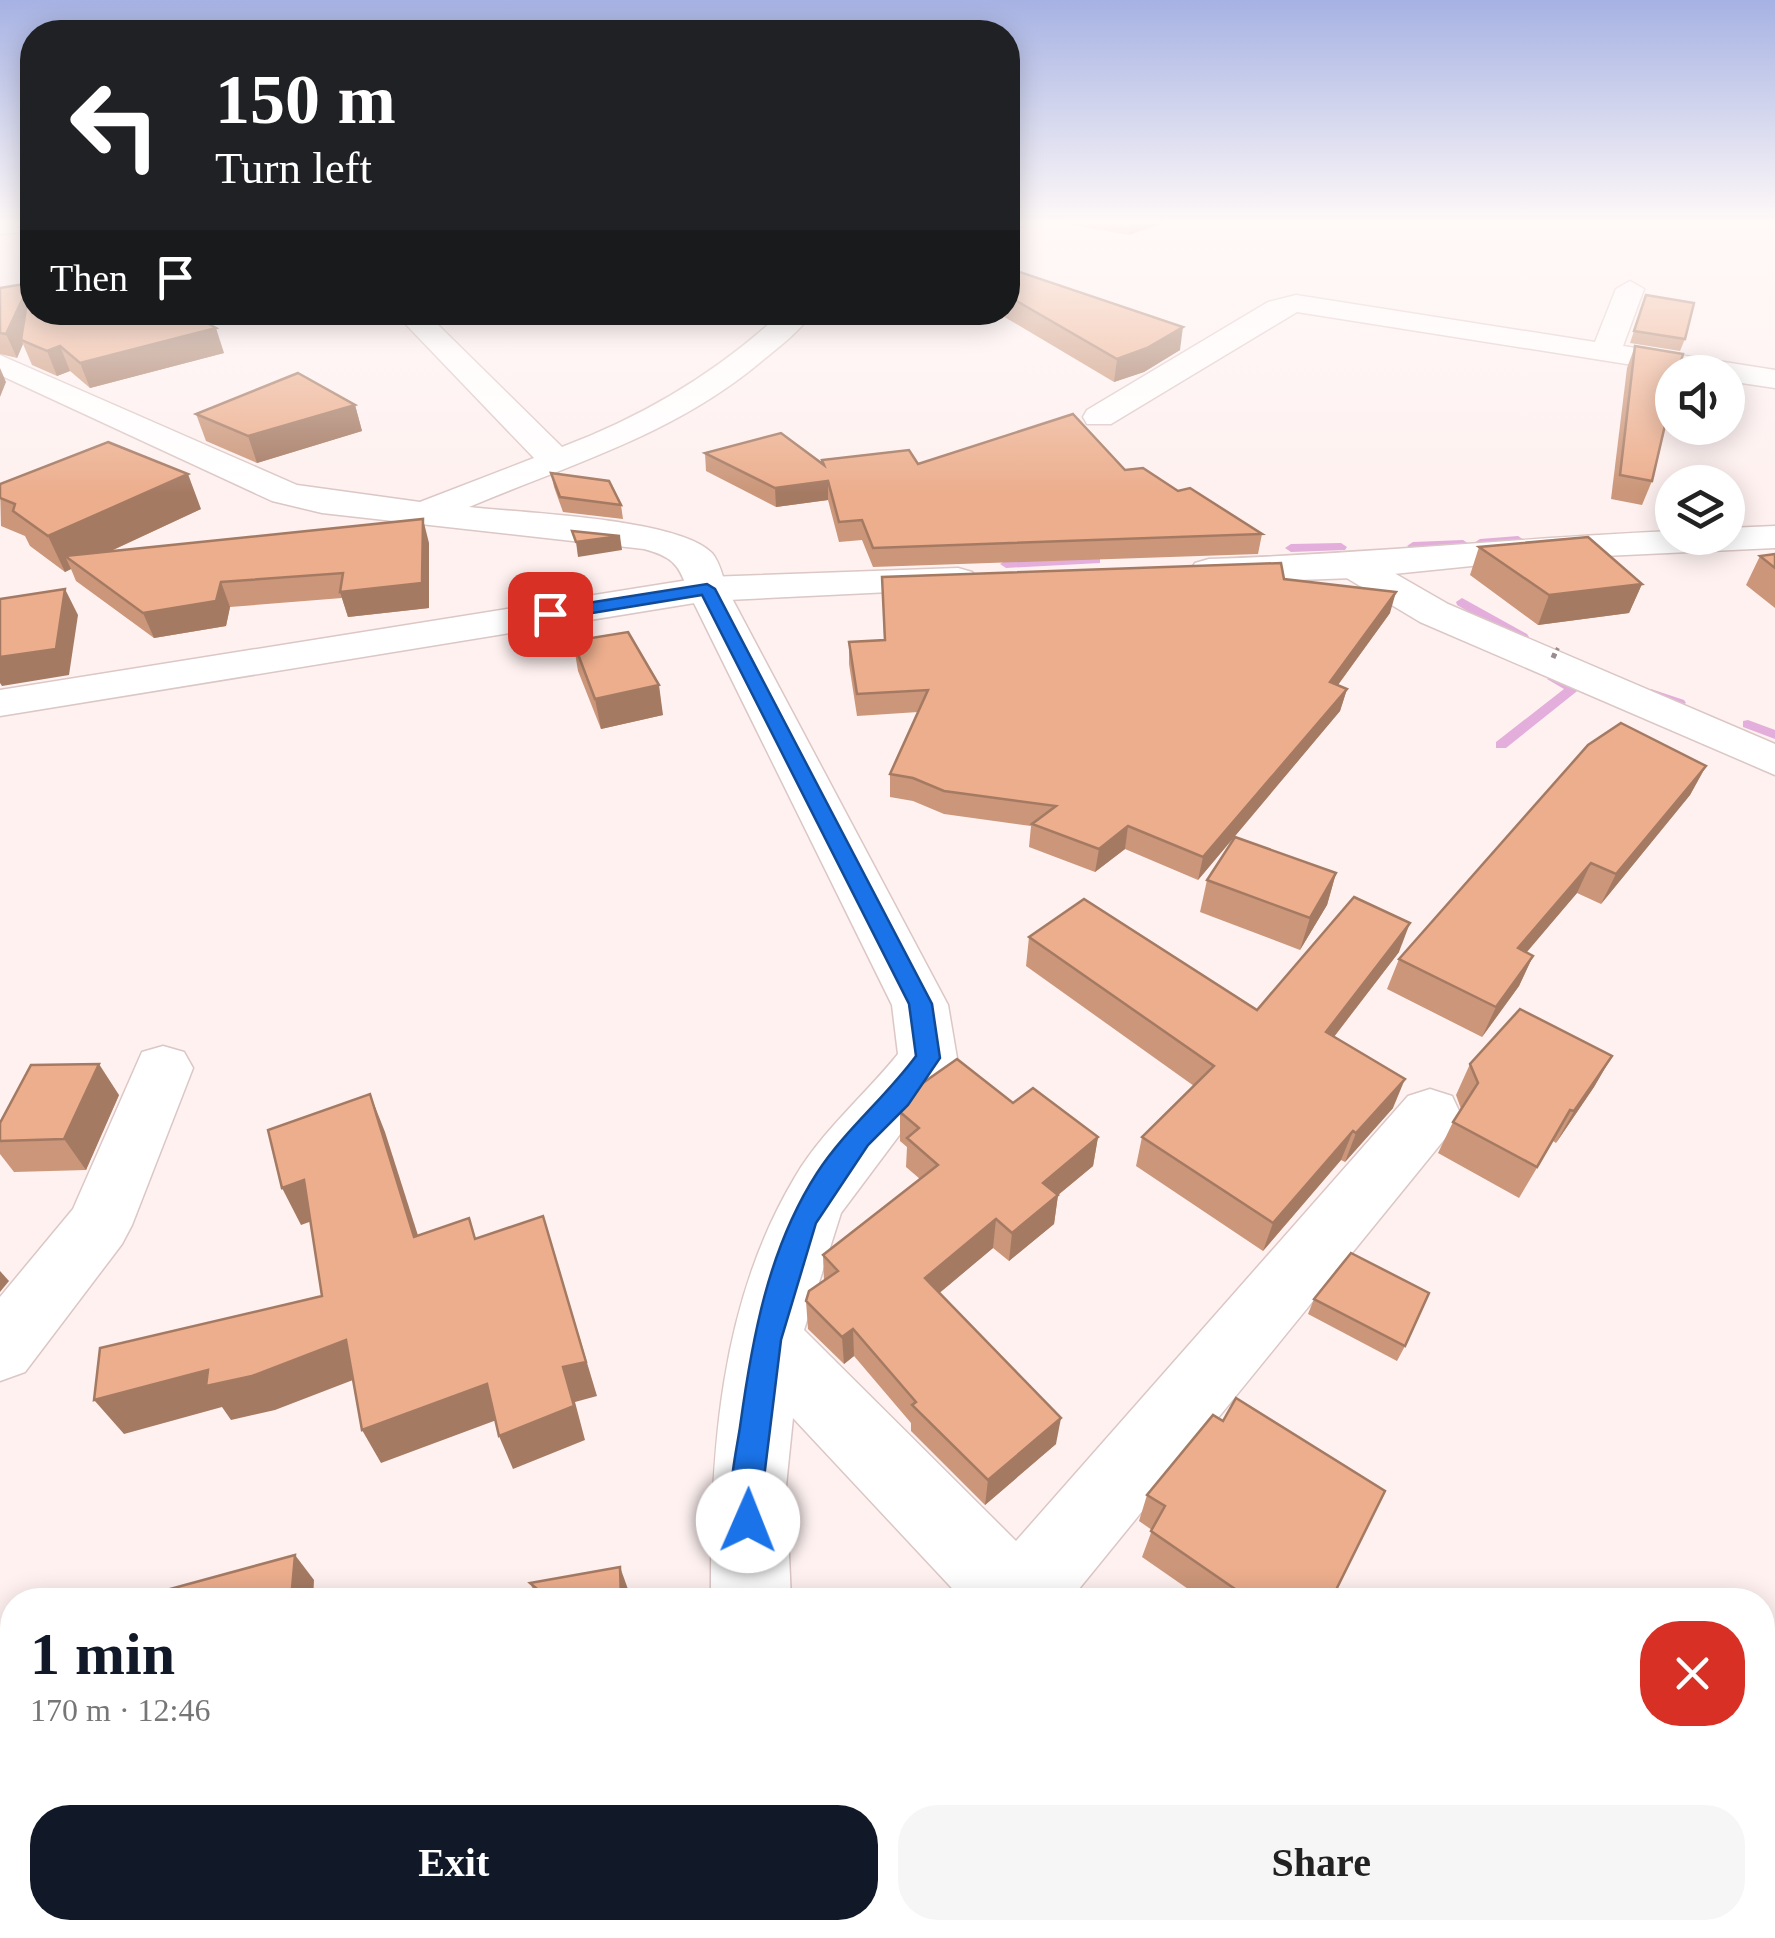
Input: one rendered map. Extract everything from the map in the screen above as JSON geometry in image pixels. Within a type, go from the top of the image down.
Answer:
[{"type":"street","points":[[1099,416],[1269,313]]},
{"type":"street","points":[[1367,313],[1775,380]]},
{"type":"street","points":[[1606,352],[1620,313]]},
{"type":"street","points":[[421,325],[555,460]]},
{"type":"street","points":[[425,513],[676,408],[786,325]]},
{"type":"street","points":[[0,364],[286,494],[322,502],[611,532],[679,547],[698,562],[707,589],[920,1004],[928,1058],[899,1098],[858,1138],[804,1221],[766,1340],[748,1486],[751,1588]]},
{"type":"street","points":[[1177,572],[1354,566],[1540,548],[1775,537]]},
{"type":"street","points":[[1354,566],[1434,614],[1775,760]]},
{"type":"street","points":[[0,702],[707,589],[1001,579]]},
{"type":"street","points":[[0,1349],[98,1225],[164,1068]]},
{"type":"street","points":[[1028,1588],[1430,1113]]},
{"type":"street","points":[[766,1340],[1006,1588]]},
{"type":"path","points":[[1553,658],[1558,648]]},
{"type":"building","points":[[0,313],[16,313],[6,334],[0,333]]},
{"type":"building","points":[[1038,313],[1143,313],[1183,327],[1147,348],[1117,359]]},
{"type":"building","points":[[1640,313],[1691,313],[1685,339],[1634,331]]},
{"type":"building","points":[[23,325],[216,328],[80,363],[60,346],[47,351],[21,340]]},
{"type":"building","points":[[1635,346],[1683,354],[1655,355],[1655,445],[1660,445],[1652,481],[1620,475]]},
{"type":"building","points":[[298,373],[355,405],[248,436],[196,414]]},
{"type":"building","points":[[1073,414],[1125,470],[1143,468],[1178,491],[1190,488],[1262,534],[873,548],[862,520],[839,522],[828,481],[775,488],[705,453],[781,433],[824,465],[822,460],[909,450],[918,464]]},
{"type":"building","points":[[108,442],[188,474],[48,536],[13,511],[15,504],[0,498],[0,484]]},
{"type":"building","points":[[551,473],[609,481],[621,505],[560,497]]},
{"type":"building","points":[[423,519],[422,583],[340,592],[343,573],[221,582],[216,601],[143,613],[65,556]]},
{"type":"building","points":[[572,531],[620,536],[576,542]]},
{"type":"building","points":[[1588,537],[1642,584],[1549,595],[1479,547]]},
{"type":"building","points":[[1775,554],[1775,568],[1760,556]]},
{"type":"building","points":[[1281,563],[1284,579],[1396,592],[1330,682],[1347,689],[1203,857],[1128,826],[1099,849],[1032,824],[1056,806],[944,791],[913,778],[890,774],[928,690],[857,694],[849,642],[885,640],[882,577]]},
{"type":"building","points":[[65,589],[56,649],[0,657],[0,599]]},
{"type":"building","points":[[628,632],[659,685],[595,699],[573,641]]},
{"type":"building","points":[[1621,723],[1706,766],[1616,874],[1591,863],[1518,948],[1533,956],[1496,1007],[1399,959],[1588,745]]},
{"type":"building","points":[[1235,837],[1336,873],[1310,918],[1207,880]]},
{"type":"building","points":[[1354,897],[1410,923],[1326,1032],[1405,1079],[1356,1133],[1353,1131],[1273,1223],[1142,1137],[1214,1066],[1029,937],[1084,899],[1257,1010]]},
{"type":"building","points":[[1520,1009],[1612,1056],[1574,1111],[1570,1110],[1537,1167],[1453,1122],[1478,1083],[1470,1064]]},
{"type":"building","points":[[957,1059],[1013,1103],[1033,1088],[1098,1137],[1043,1183],[1058,1195],[1012,1233],[996,1219],[925,1278],[1061,1418],[988,1480],[912,1405],[916,1402],[853,1329],[842,1337],[806,1301],[809,1291],[838,1271],[823,1255],[938,1165],[907,1138],[919,1128],[900,1112],[920,1085]]},
{"type":"building","points":[[99,1064],[64,1139],[0,1141],[0,1123],[31,1065]]},
{"type":"building","points":[[370,1094],[414,1237],[469,1218],[475,1239],[543,1216],[586,1362],[563,1367],[574,1406],[499,1436],[487,1384],[362,1430],[346,1340],[252,1376],[206,1386],[208,1370],[94,1400],[100,1348],[322,1296],[304,1180],[282,1188],[268,1130]]},
{"type":"building","points":[[1351,1253],[1429,1293],[1405,1346],[1314,1299]]},
{"type":"building","points":[[1236,1398],[1385,1491],[1337,1588],[1234,1588],[1151,1531],[1165,1506],[1147,1495],[1213,1415],[1223,1421]]},
{"type":"building","points":[[295,1555],[292,1588],[174,1588]]},
{"type":"building","points":[[620,1567],[621,1588],[536,1588],[530,1583]]},
{"type":"waterway","points":[[1480,543],[1518,540]]},
{"type":"waterway","points":[[1413,546],[1463,544]]},
{"type":"waterway","points":[[1291,548],[1341,547]]},
{"type":"waterway","points":[[1006,564],[1096,560]]},
{"type":"waterway","points":[[1462,602],[1522,637]]},
{"type":"waterway","points":[[1501,745],[1574,688],[1554,679]]},
{"type":"waterway","points":[[1651,693],[1679,703]]},
{"type":"waterway","points":[[1748,724],[1775,735]]},
{"type":"route","points":[[550,614],[707,589],[920,1004],[928,1058],[899,1098],[858,1138],[828,1179],[804,1221],[783,1282],[766,1340],[748,1486],[748,1521]]}]
